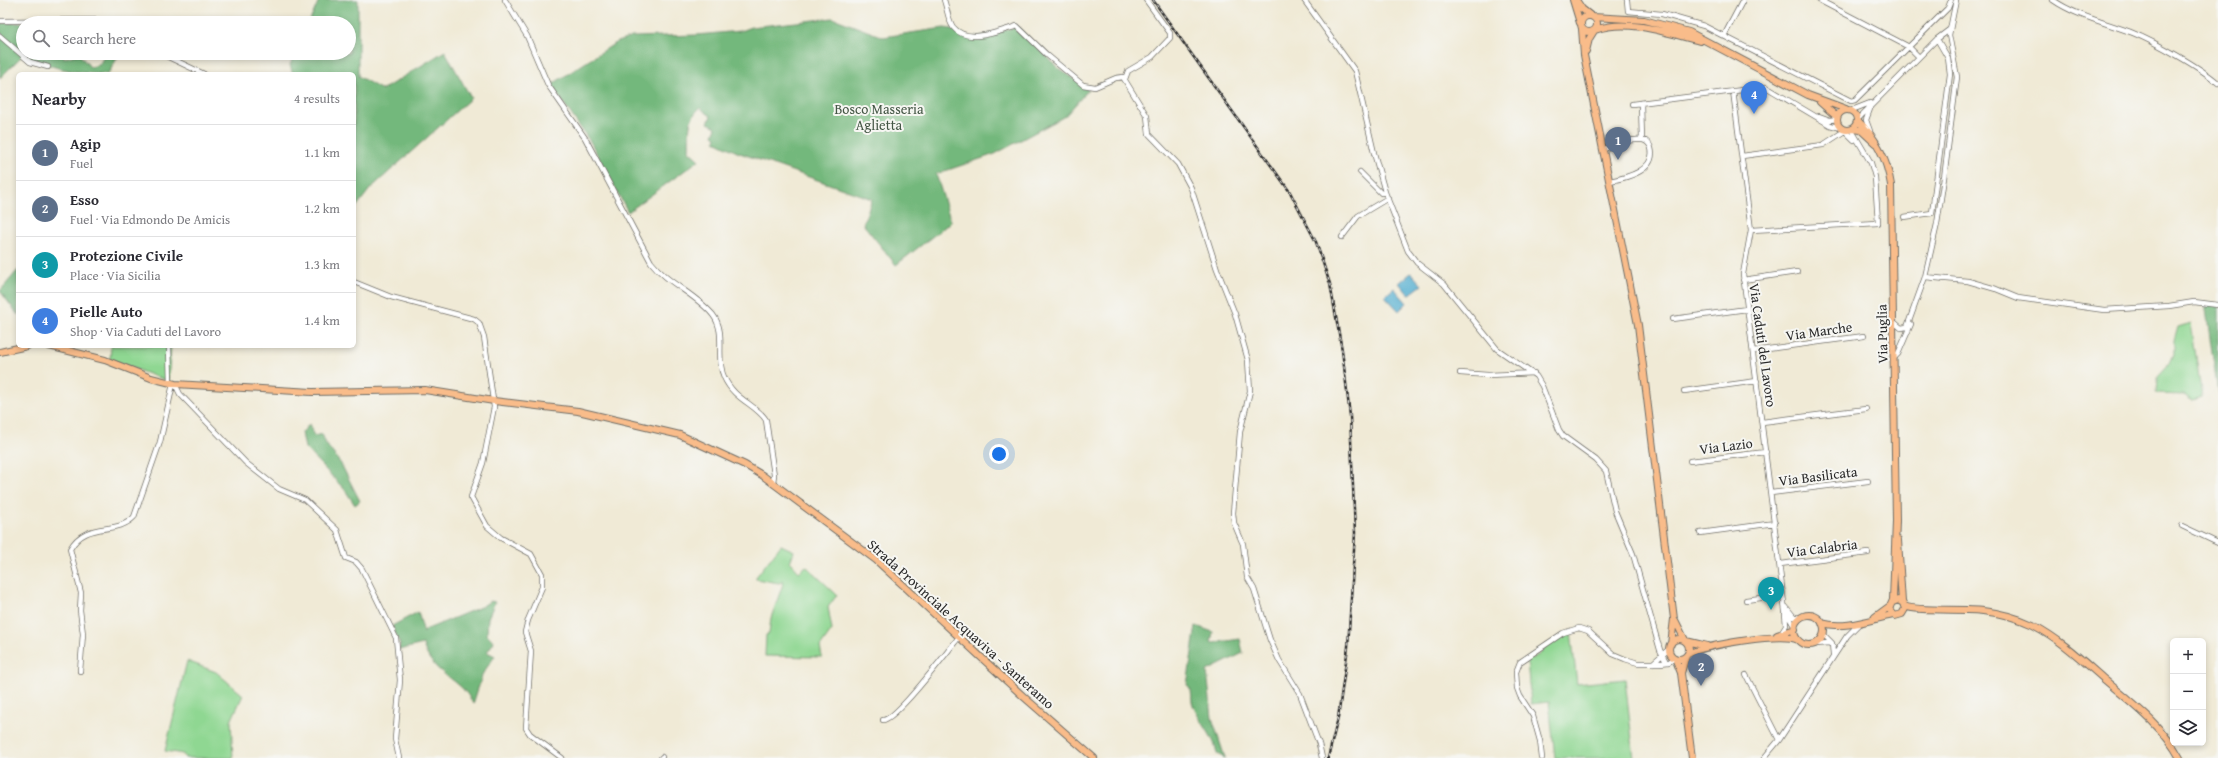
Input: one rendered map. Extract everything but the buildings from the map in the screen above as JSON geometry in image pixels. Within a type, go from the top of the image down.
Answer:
[{"type":"main road","points":[[1575,0],[1582,9],[1592,16],[1597,23],[1586,49],[1589,75]]},
{"type":"main road","points":[[1575,0],[1581,26],[1584,55],[1638,325],[1674,619],[1670,646],[1671,654],[1675,658],[1681,674],[1692,758]]},
{"type":"main road","points":[[1581,26],[1585,16],[1592,16],[1644,20],[1689,32],[1808,95],[1849,110],[1857,120],[1843,126],[1840,112],[1849,110]]},
{"type":"main road","points":[[1581,26],[1586,32],[1611,26],[1637,27],[1662,31],[1709,43]]},
{"type":"main road","name":"Via Puglia","points":[[1808,95],[1832,111],[1843,126],[1864,132],[1880,150]]},
{"type":"main road","name":"Via Puglia","points":[[1857,120],[1871,133],[1880,150],[1889,170],[1891,185],[1896,521],[1903,604]]},
{"type":"main road","points":[[0,352],[18,348]]},
{"type":"main road","name":"Strada Provinciale Acquaviva - Santeramo","points":[[57,348],[105,360],[172,384],[312,392],[415,389],[494,401],[578,411],[680,435],[746,465],[773,482],[872,556],[959,637],[1094,758]]},
{"type":"main road","name":"Via Puglia","points":[[1891,604],[1896,521]]},
{"type":"main road","points":[[1891,604],[1893,615]]},
{"type":"main road","points":[[1863,621],[1878,616],[1891,604],[1903,604],[1914,609],[1958,608],[1990,612],[2021,620],[2045,632],[2080,658],[2148,716],[2165,735],[2180,758]]},
{"type":"main road","points":[[1902,614],[1903,604]]},
{"type":"main road","points":[[1675,658],[1682,658],[1708,646],[1761,639],[1787,637],[1798,640],[1807,645],[1816,644],[1824,633],[1846,624],[1935,609]]},
{"type":"main road","points":[[1761,639],[1795,628],[1801,618],[1807,616],[1814,616],[1822,623],[1824,633]]},
{"type":"main road","points":[[1674,619],[1689,649],[1681,674]]},
{"type":"main road","points":[[1822,623],[1846,624]]},
{"type":"main road","points":[[1795,628],[1798,640]]},
{"type":"main road","points":[[1670,646],[1677,639],[1708,646]]},
{"type":"street","points":[[505,0],[527,36],[548,85],[589,145],[651,262],[659,272],[701,304],[714,317],[720,331],[721,370],[724,378],[734,394],[766,420],[774,475],[773,482]]},
{"type":"street","points":[[944,0],[954,28],[962,33],[978,35],[1017,26],[1047,55],[1084,85],[1092,88],[1120,77],[1125,79],[1147,116],[1149,134],[1178,164],[1191,188],[1217,269],[1235,314],[1251,377],[1250,391],[1240,432],[1233,513],[1234,523],[1242,538],[1247,577],[1254,589],[1270,640],[1303,699],[1319,744],[1322,758]]},
{"type":"street","points":[[1125,79],[1128,70],[1152,57],[1170,38],[1170,33],[1146,0]]},
{"type":"street","points":[[1304,0],[1355,71],[1369,136],[1385,192],[1412,258],[1440,281],[1497,349],[1534,373],[1542,386],[1556,426],[1561,434],[1596,460],[1606,471],[1615,511],[1633,554],[1662,657],[1667,662]]},
{"type":"street","points":[[1627,0],[1628,11],[1662,14],[1683,18],[1724,36],[1851,101],[1855,100],[1948,8],[1950,0]]},
{"type":"street","points":[[1724,36],[1743,0]]},
{"type":"street","points":[[1818,0],[1909,47],[1919,57]]},
{"type":"street","points":[[1894,358],[1898,354],[1912,321],[1925,277],[1937,224],[1956,95],[1956,68],[1949,30],[1956,0]]},
{"type":"street","points":[[2053,0],[2074,11],[2142,37],[2200,70],[2218,83]]},
{"type":"street","points":[[0,21],[16,21]]},
{"type":"street","points":[[1857,120],[1875,100],[1937,39],[1949,30]]},
{"type":"street","points":[[0,36],[16,50]]},
{"type":"street","points":[[1904,217],[1932,213],[1950,74],[1948,58],[1937,39]]},
{"type":"street","points":[[28,60],[48,67]]},
{"type":"street","points":[[175,60],[200,72]]},
{"type":"street","points":[[1632,104],[1766,87],[1830,125],[1843,126]]},
{"type":"street","name":"Via Caduti del Lavoro","points":[[1733,91],[1751,230],[1742,270],[1785,611]]},
{"type":"street","points":[[1849,110],[1862,108],[1875,100]]},
{"type":"street","points":[[1871,133],[1867,124],[1866,116],[1875,100]]},
{"type":"street","points":[[1641,103],[1642,140]]},
{"type":"street","points":[[1751,230],[1878,223],[1875,177],[1871,163],[1860,145],[1843,126],[1812,113]]},
{"type":"street","points":[[1742,156],[1823,145],[1833,138],[1843,126]]},
{"type":"street","points":[[1604,149],[1623,142],[1642,140],[1650,146],[1652,153],[1642,171],[1627,178],[1610,181]]},
{"type":"street","points":[[1360,172],[1381,193],[1385,192]]},
{"type":"street","points":[[1342,237],[1358,216],[1388,198]]},
{"type":"street","points":[[1743,280],[1797,272]]},
{"type":"street","points":[[1925,277],[1968,281],[1996,289],[2012,296],[2030,300],[2104,310],[2169,306],[2194,302],[2218,305]]},
{"type":"street","points":[[356,283],[391,297],[477,320],[481,326],[486,347],[494,401],[483,463],[471,497],[486,526],[501,538],[531,554],[542,574],[542,586],[528,620],[525,632],[531,651],[526,728],[530,734],[562,758]]},
{"type":"street","points":[[1673,319],[1747,309]]},
{"type":"street","points":[[1893,321],[1899,328],[1907,327],[1915,309]]},
{"type":"street","name":"Via Marche","points":[[1753,351],[1864,336]]},
{"type":"street","points":[[80,670],[83,634],[80,610],[81,593],[70,549],[83,534],[127,523],[134,517],[160,442],[173,392],[169,348]]},
{"type":"street","points":[[1460,372],[1488,375],[1534,373]]},
{"type":"street","points":[[1684,391],[1757,381]]},
{"type":"street","points":[[172,384],[246,463],[279,489],[306,500],[337,530],[346,558],[356,562],[362,569],[386,614],[397,644],[400,680],[396,739],[399,758]]},
{"type":"street","points":[[1762,422],[1866,409]]},
{"type":"street","name":"Via Lazio","points":[[1690,461],[1766,452]]},
{"type":"street","name":"Via Basilicata","points":[[1771,493],[1868,481]]},
{"type":"street","points":[[1700,533],[1775,523]]},
{"type":"street","points":[[2182,526],[2218,543]]},
{"type":"street","name":"Via Calabria","points":[[1780,564],[1868,553]]},
{"type":"street","points":[[1746,600],[1783,594]]},
{"type":"street","points":[[1784,603],[1794,618],[1801,618]]},
{"type":"street","points":[[1785,611],[1795,628]]},
{"type":"street","points":[[1780,634],[1786,625],[1785,611]]},
{"type":"street","points":[[1764,758],[1779,740],[1847,636],[1863,621]]},
{"type":"street","points":[[1542,758],[1540,741],[1534,720],[1517,688],[1516,672],[1520,662],[1545,643],[1562,633],[1579,628],[1588,631],[1618,657],[1638,663],[1667,662],[1678,665]]},
{"type":"street","points":[[1824,633],[1830,639],[1833,646],[1832,658]]},
{"type":"street","points":[[883,720],[890,718],[910,697],[959,637]]},
{"type":"street","points":[[1816,644],[1829,643],[1833,646]]},
{"type":"street","points":[[1653,663],[1662,657],[1670,646]]},
{"type":"street","points":[[1667,662],[1675,658]]},
{"type":"street","points":[[1746,675],[1779,740]]},
{"type":"green space","points":[[319,0],[358,0],[358,76],[382,90],[445,51],[471,98],[370,189],[356,207],[356,72],[292,72],[290,65],[292,60],[356,60],[356,16],[312,16]]},
{"type":"green space","name":"Bosco Masseria Aglietta","points":[[833,18],[883,37],[944,28],[952,29],[973,38],[1018,27],[1058,68],[1089,89],[1065,116],[995,154],[936,174],[951,222],[896,265],[863,224],[872,199],[737,152],[715,141],[716,137],[713,135],[716,127],[708,123],[711,116],[700,108],[693,117],[689,133],[689,151],[699,160],[628,212],[591,143],[551,85],[617,42],[632,37],[697,35],[740,31],[751,27]]},
{"type":"green space","points":[[0,23],[16,23],[16,60],[18,60],[0,78]]},
{"type":"green space","points":[[33,60],[84,60],[90,67],[99,65],[102,60],[116,60],[109,72],[80,72],[54,67]]},
{"type":"green space","points":[[16,272],[16,312],[0,291]]},
{"type":"green space","points":[[2205,303],[2218,306],[2218,394]]},
{"type":"green space","points":[[2191,323],[2202,398],[2193,401],[2184,395],[2156,394],[2157,378],[2170,364],[2174,355],[2174,341],[2178,327]]},
{"type":"green space","points":[[111,348],[171,348],[168,381],[110,360]]},
{"type":"green space","points":[[309,424],[314,436],[322,434],[326,444],[341,464],[360,501],[355,505],[345,490],[305,448],[302,433]]},
{"type":"green space","points":[[781,545],[794,551],[790,562],[799,572],[806,566],[837,595],[828,607],[832,630],[820,647],[822,657],[765,656],[766,635],[769,634],[771,618],[784,581],[779,583],[756,579],[756,577]]},
{"type":"green space","points":[[490,601],[495,602],[488,618],[487,634],[494,642],[487,652],[495,656],[483,673],[473,704],[461,687],[439,670],[433,663],[427,655],[423,644],[399,650],[400,644],[392,626],[418,612],[424,633],[425,630],[483,606]]},
{"type":"green space","points":[[1196,626],[1213,632],[1211,642],[1213,643],[1240,639],[1243,653],[1207,671],[1212,718],[1225,758],[1217,754],[1216,747],[1192,702],[1191,691],[1187,685]]},
{"type":"green space","points":[[1571,631],[1577,684],[1625,679],[1634,758],[1555,758],[1549,702],[1531,704],[1527,661],[1540,654],[1546,645]]},
{"type":"green space","points":[[187,661],[216,672],[243,695],[231,721],[233,758],[185,758],[183,754],[165,751]]},
{"type":"water","points":[[1411,273],[1422,285],[1409,295],[1399,283]]},
{"type":"water","points":[[1394,288],[1407,303],[1399,311],[1385,296]]},
{"type":"railway","points":[[1153,0],[1290,192],[1316,242],[1330,284],[1342,350],[1350,416],[1355,533],[1348,647],[1338,718],[1328,758]]},
{"type":"place","name":"Pielle Auto","points":[[1754,114]]},
{"type":"place","name":"Agip","points":[[1618,160]]},
{"type":"place","name":"Protezione Civile","points":[[1771,610]]},
{"type":"place","name":"Esso","points":[[1701,686]]}]
